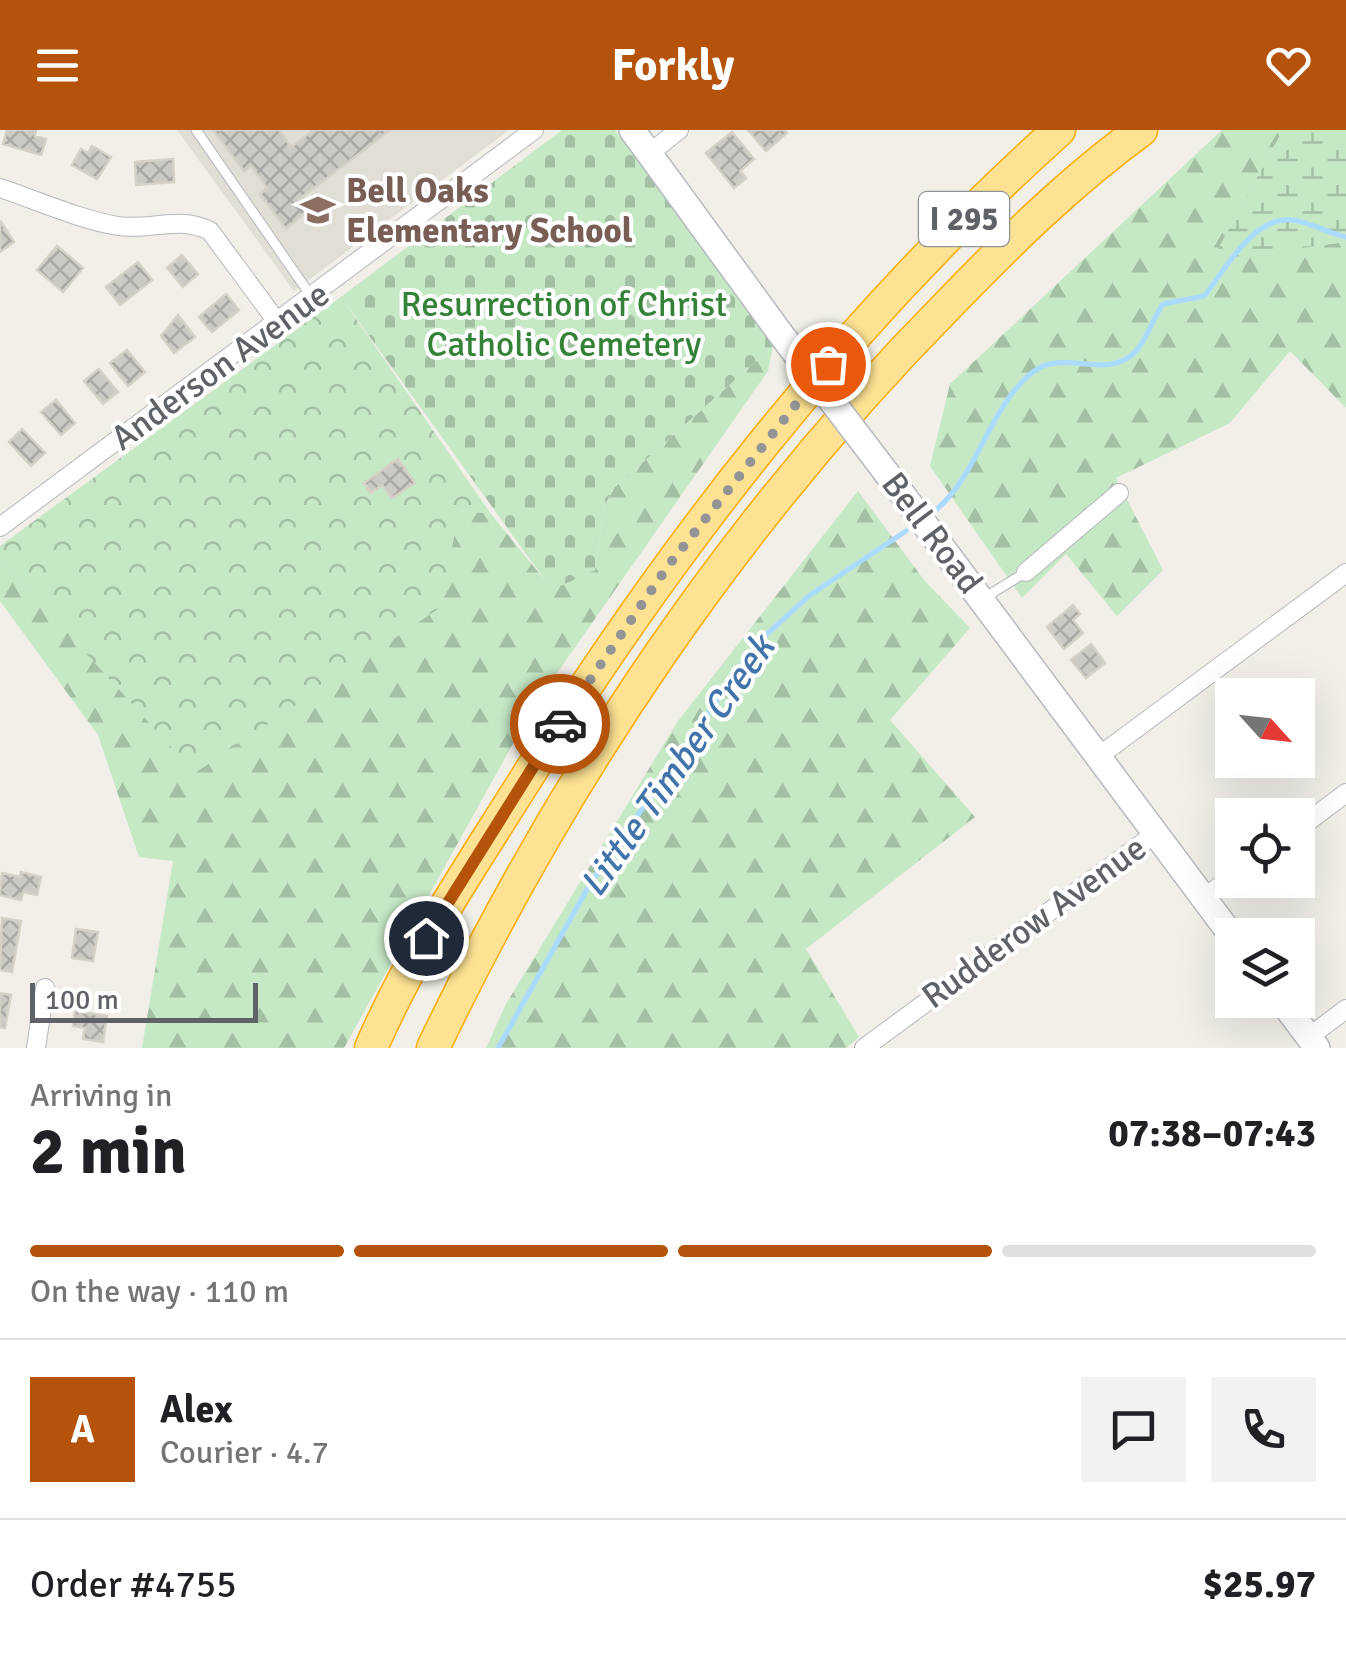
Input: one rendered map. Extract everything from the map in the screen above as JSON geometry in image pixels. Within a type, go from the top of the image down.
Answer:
[{"type":"highway","name":"I 295","points":[[388,1048],[510,803],[668,566],[792,408],[929,254],[1059,130]]},
{"type":"highway","name":"I 295","points":[[433,1048],[502,911],[579,777],[708,587],[814,452],[920,334],[1052,202],[1141,130]]},
{"type":"highway","points":[[370,1048],[426,938],[510,803]]},
{"type":"street","name":"Anderson Avenue","points":[[0,528],[534,130]]},
{"type":"street","name":"Bell Road","points":[[632,130],[780,334],[1219,918]]},
{"type":"street","points":[[650,153],[679,130]]},
{"type":"street","points":[[0,188],[124,227],[171,222],[196,224],[210,231],[278,323]]},
{"type":"street","points":[[1026,572],[1119,492]]},
{"type":"street","points":[[1099,756],[1346,574]]},
{"type":"street","points":[[1315,816],[1346,793]]},
{"type":"street","name":"Rudderow Avenue","points":[[864,1048],[1156,834]]},
{"type":"street","points":[[1204,898],[1215,890]]},
{"type":"street","points":[[36,1048],[45,988]]},
{"type":"street","points":[[1295,1018],[1313,1042],[1346,1008]]},
{"type":"lane","points":[[196,130],[313,298]]},
{"type":"lane","points":[[982,599],[1026,572]]},
{"type":"shaded area","name":"Bell Oaks Elementary School","points":[[177,130],[509,130],[294,291]]},
{"type":"green space","name":"Resurrection of Christ Catholic Cemetery","points":[[562,130],[615,130],[773,346],[615,487],[604,506],[595,570],[552,590],[341,297]]},
{"type":"green space","points":[[1222,130],[1283,130],[1213,259],[1346,242],[1346,408],[1290,351],[1230,423],[1116,478],[1163,570],[1117,616],[1066,554],[1022,598],[930,466],[950,384]]},
{"type":"green space","points":[[1283,130],[1346,130],[1346,242],[1212,260]]},
{"type":"green space","points":[[341,297],[491,514],[459,510],[441,607],[195,773],[0,559],[0,546]]},
{"type":"green space","points":[[773,346],[768,371],[534,706],[344,1048],[142,1048],[173,861],[139,857],[98,735],[0,601],[0,559],[196,772],[459,510],[491,514],[552,589],[595,570],[604,506],[615,487]]},
{"type":"green space","points":[[858,491],[924,580],[970,628],[890,720],[975,817],[806,949],[859,1037],[846,1048],[486,1048],[506,1004],[678,721]]},
{"type":"building","points":[[7,130],[36,130],[35,136],[46,139],[41,155],[3,144]]},
{"type":"building","name":"Bell Oaks Elementary School","points":[[213,130],[279,130],[291,147],[313,130],[390,130],[298,200],[307,211],[286,229],[260,194],[267,188],[251,166],[244,171]]},
{"type":"building","points":[[748,130],[784,130],[787,133],[766,151]]},
{"type":"building","points":[[732,132],[754,159],[740,171],[746,178],[734,188],[706,153]]},
{"type":"building","points":[[92,146],[111,157],[97,179],[72,165],[81,149],[88,153]]},
{"type":"building","points":[[173,159],[174,182],[136,185],[135,162]]},
{"type":"building","points":[[0,223],[14,242],[0,252]]},
{"type":"building","points":[[57,246],[83,268],[63,292],[37,270]]},
{"type":"building","points":[[182,255],[198,274],[183,287],[167,268]]},
{"type":"building","points":[[138,262],[152,280],[120,305],[106,287]]},
{"type":"building","points":[[226,294],[239,310],[212,332],[199,317]]},
{"type":"building","points":[[178,315],[195,337],[174,353],[161,336]]},
{"type":"building","points":[[127,350],[145,372],[128,386],[110,363]]},
{"type":"building","points":[[99,369],[118,392],[103,404],[84,381]]},
{"type":"building","points":[[56,400],[75,423],[61,435],[41,412]]},
{"type":"building","points":[[22,429],[45,453],[31,466],[9,442]]},
{"type":"building","points":[[398,459],[415,483],[392,498],[382,485],[371,493],[364,483]]},
{"type":"building","points":[[1073,605],[1080,614],[1073,620],[1083,633],[1064,649],[1047,627]]},
{"type":"building","points":[[1091,644],[1105,663],[1086,678],[1071,660]]},
{"type":"building","points":[[21,872],[41,877],[37,895],[23,892],[21,900],[0,895],[2,873],[20,877]]},
{"type":"building","points":[[2,918],[21,921],[12,972],[0,970]]},
{"type":"building","points":[[76,929],[98,932],[93,961],[72,958]]},
{"type":"building","points":[[0,993],[11,995],[5,1028],[0,1027]]},
{"type":"building","points":[[75,1011],[107,1016],[103,1042],[83,1039],[85,1028],[73,1026]]},
{"type":"waterway","name":"Little Timber Creek","points":[[937,509],[964,477],[1006,402],[1034,371],[1059,363],[1099,365],[1125,360],[1140,346],[1163,304],[1204,296],[1241,247],[1264,227],[1292,220],[1346,237]]},
{"type":"waterway","name":"Little Timber Creek","points":[[498,1048],[590,884],[756,644],[810,595],[906,531]]},
{"type":"way so far","points":[[560,724],[668,566],[828,364]]},
{"type":"place","name":"Bell Oaks Elementary School","points":[[318,210]]},
{"type":"route","points":[[426,938],[560,724]]}]
